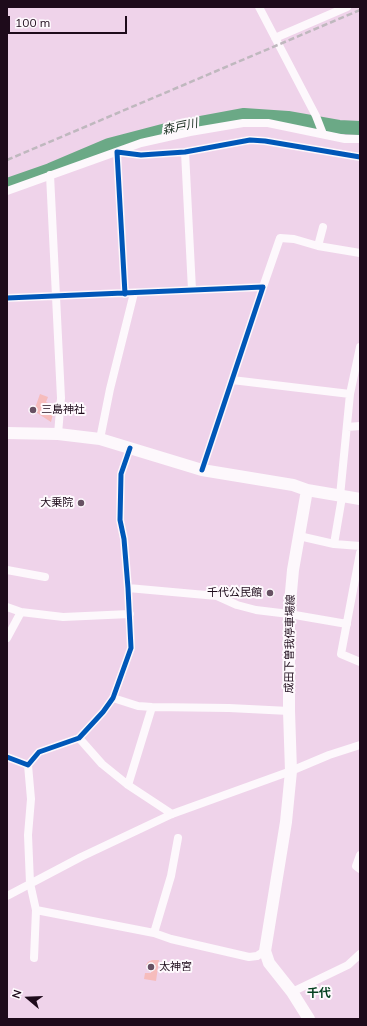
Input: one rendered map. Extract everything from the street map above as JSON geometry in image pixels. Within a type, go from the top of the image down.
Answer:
[{"type":"main road","points":[[7,433],[58,434],[100,439],[202,470],[360,499]]},
{"type":"main road","name":"成田下曽我停車場線","points":[[265,951],[286,822],[291,771],[289,711],[289,614],[293,570],[307,490]]},
{"type":"main road","points":[[265,951],[269,963],[292,992],[309,1019]]},
{"type":"street","points":[[259,7],[316,116],[323,134]]},
{"type":"street","points":[[275,38],[347,7]]},
{"type":"street","points":[[7,191],[141,143],[190,132],[243,123],[268,123],[345,139],[360,139]]},
{"type":"street","points":[[117,152],[142,155],[185,152],[257,140],[360,157]]},
{"type":"street","points":[[117,152],[125,294]]},
{"type":"street","points":[[185,152],[192,290]]},
{"type":"street","points":[[50,175],[61,398],[58,434]]},
{"type":"street","points":[[318,246],[323,227]]},
{"type":"street","points":[[202,470],[280,238],[294,239],[318,246],[360,253]]},
{"type":"street","points":[[7,298],[263,287]]},
{"type":"street","points":[[100,439],[110,389],[134,293]]},
{"type":"street","points":[[334,544],[341,496],[350,394],[360,347]]},
{"type":"street","points":[[232,380],[350,394]]},
{"type":"street","points":[[348,427],[360,426]]},
{"type":"street","points":[[34,958],[36,910],[30,883],[28,835],[31,799],[28,764],[39,752],[79,738],[103,712],[113,698],[130,648],[128,588],[124,539],[120,520],[121,474],[130,448]]},
{"type":"street","points":[[299,536],[334,544],[360,546]]},
{"type":"street","points":[[360,553],[340,654],[360,662]]},
{"type":"street","points":[[7,570],[45,577]]},
{"type":"street","points":[[128,588],[217,596],[237,605],[256,610],[347,624]]},
{"type":"street","points":[[7,607],[21,612],[63,617],[130,614]]},
{"type":"street","points":[[7,638],[21,612]]},
{"type":"street","points":[[113,698],[138,706],[289,711]]},
{"type":"street","points":[[128,785],[152,707]]},
{"type":"street","points":[[79,738],[102,764],[128,785],[172,814]]},
{"type":"street","points":[[7,896],[81,857],[172,814],[291,771],[329,755],[360,745]]},
{"type":"street","points":[[7,758],[28,764]]},
{"type":"street","points":[[154,933],[171,876],[178,838]]},
{"type":"street","points":[[360,855],[356,866],[360,869]]},
{"type":"street","points":[[36,910],[154,933],[249,958],[257,956],[265,951]]},
{"type":"street","points":[[292,992],[348,965],[360,954]]},
{"type":"shaded area","points":[[40,394],[48,397],[46,402],[55,406],[51,422],[34,411]]},
{"type":"shaded area","points":[[152,960],[159,960],[156,981],[144,979],[145,973],[151,973],[152,966],[146,965]]},
{"type":"waterway","name":"森戸川","points":[[7,185],[50,170],[109,145],[174,128],[244,115],[288,118],[339,127],[360,128]]},
{"type":"railway","points":[[7,160],[360,10]]},
{"type":"cycle path","points":[[125,294],[117,152],[141,155],[185,152],[250,140],[265,141],[360,157]]},
{"type":"cycle path","points":[[7,298],[263,287],[202,470]]},
{"type":"cycle path","points":[[7,757],[28,765],[39,752],[79,738],[103,712],[113,698],[131,648],[124,539],[120,520],[121,474],[130,448]]},
{"type":"place","name":"三島神社","points":[[33,410]]},
{"type":"place","name":"大乗院","points":[[81,503]]},
{"type":"place","name":"千代公民館","points":[[270,593]]},
{"type":"place","name":"太神宮","points":[[151,967]]},
{"type":"district","name":"千代","points":[[319,993]]}]
